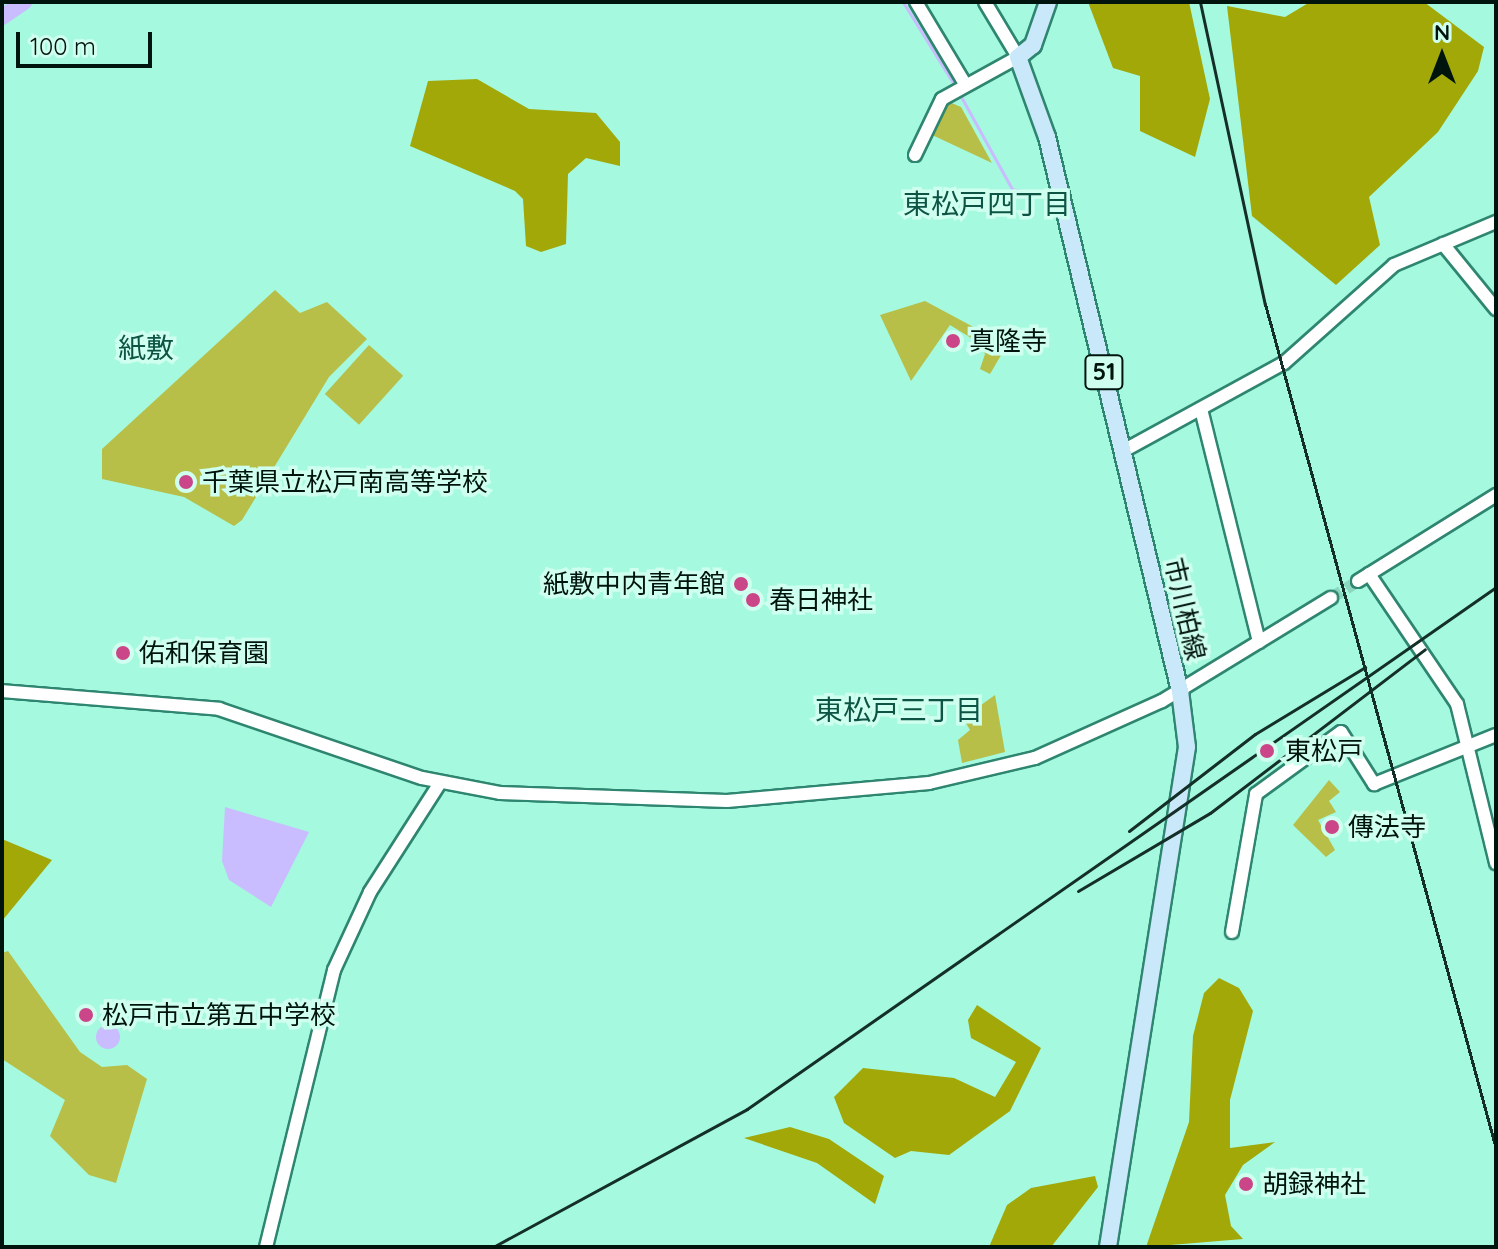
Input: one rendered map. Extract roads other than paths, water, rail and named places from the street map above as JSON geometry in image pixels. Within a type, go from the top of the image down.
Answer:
[{"type":"main road","points":[[1018,57],[1033,45],[1048,2]]},
{"type":"main road","name":"市川柏線","points":[[1018,57],[1047,137],[1180,691],[1185,781],[1108,1247]]},
{"type":"street","points":[[916,2],[960,88]]},
{"type":"street","points":[[915,155],[936,107],[960,88],[1018,57],[985,2]]},
{"type":"street","points":[[1123,451],[1284,363],[1394,265],[1496,222]]},
{"type":"street","points":[[1443,244],[1496,307]]},
{"type":"street","points":[[1201,409],[1259,642]]},
{"type":"street","points":[[1496,495],[1364,578],[1448,686],[1466,743],[1496,863]]},
{"type":"street","points":[[2,691],[219,709],[440,783],[672,801],[929,783],[1071,744],[1180,691],[1331,598]]},
{"type":"street","points":[[1232,932],[1256,794],[1341,732],[1374,784],[1466,743],[1496,735]]},
{"type":"street","points":[[266,1247],[334,970],[370,892],[440,783]]},
{"type":"waterway","points":[[2,17],[24,2]]},
{"type":"waterway","points":[[903,2],[955,86]]},
{"type":"waterway","points":[[959,93],[1012,189],[1045,196]]},
{"type":"tunnel","points":[[1331,598],[1358,581]]},
{"type":"railway","points":[[1200,2],[1265,304],[1496,1149]]},
{"type":"railway","points":[[493,1247],[747,1109],[1496,587]]},
{"type":"railway","points":[[1078,891],[1210,813],[1425,649]]},
{"type":"railway","points":[[1129,831],[1255,734],[1365,667]]},
{"type":"place","name":"真隆寺","points":[[953,341]]},
{"type":"place","name":"千葉県立松戸南高等学校","points":[[186,482]]},
{"type":"place","name":"紙敷中内青年館","points":[[741,584]]},
{"type":"place","name":"春日神社","points":[[753,600]]},
{"type":"place","name":"佑和保育園","points":[[123,653]]},
{"type":"place","name":"東松戸","points":[[1267,751]]},
{"type":"place","name":"傳法寺","points":[[1332,827]]},
{"type":"place","name":"松戸市立第五中学校","points":[[86,1015]]},
{"type":"place","name":"胡録神社","points":[[1246,1184]]},
{"type":"district","name":"東松戸四丁目","points":[[987,204]]},
{"type":"district","name":"紙敷","points":[[146,348]]},
{"type":"district","name":"東松戸三丁目","points":[[899,710]]}]
